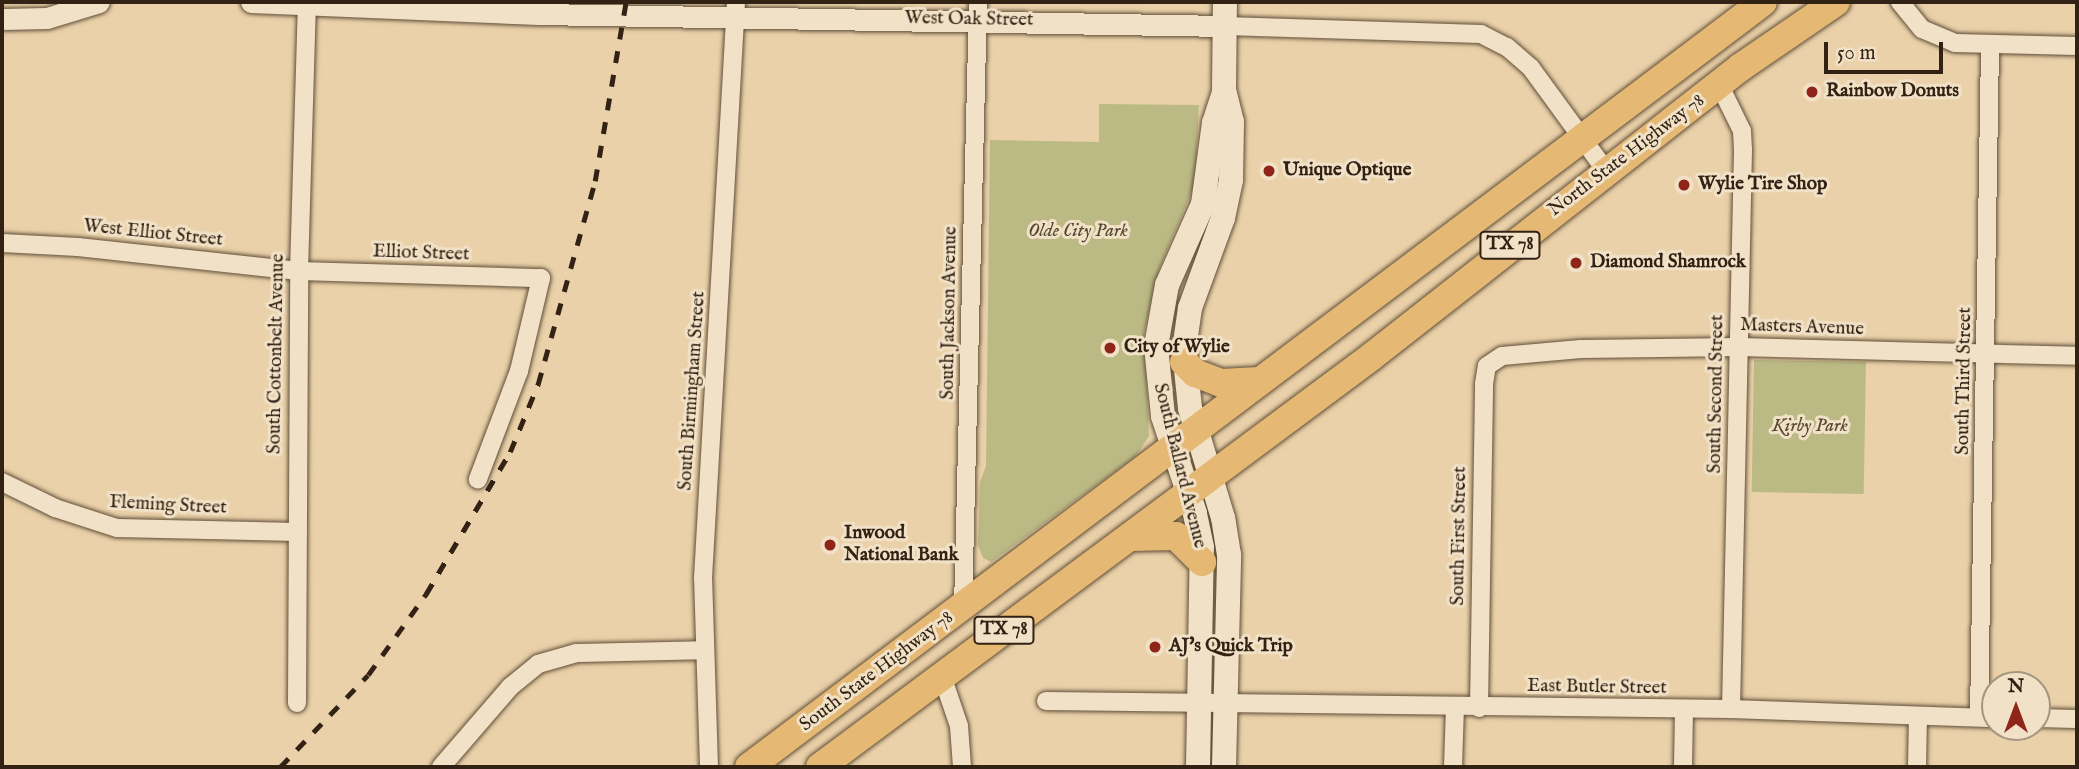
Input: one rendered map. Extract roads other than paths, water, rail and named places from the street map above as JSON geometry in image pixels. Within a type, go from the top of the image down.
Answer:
[{"type":"main road","name":"North State Highway 78","points":[[1172,449],[1259,380],[1584,139],[1763,2]]},
{"type":"main road","name":"North State Highway 78","points":[[1200,485],[1606,171],[1836,2]]},
{"type":"main road","name":"South Ballard Avenue","points":[[1198,767],[1202,562],[1200,485],[1196,431],[1184,362],[1190,308],[1223,218],[1231,180],[1232,121],[1224,91],[1225,14]]},
{"type":"main road","name":"South Ballard Avenue","points":[[1224,91],[1214,123],[1203,204],[1167,285],[1157,329],[1158,391],[1172,449],[1200,485],[1229,555],[1224,767]]},
{"type":"main road","points":[[1184,362],[1195,373],[1221,383],[1259,380]]},
{"type":"main road","name":"South State Highway 78","points":[[749,767],[1172,449]]},
{"type":"main road","name":"TX 78","points":[[820,767],[1200,485]]},
{"type":"main road","points":[[1131,537],[1176,536],[1202,562]]},
{"type":"street","points":[[2,19],[47,18],[99,2]]},
{"type":"street","name":"West Oak Street","points":[[251,2],[540,8],[1225,14]]},
{"type":"street","points":[[1900,2],[1922,29],[1955,43],[2077,46]]},
{"type":"street","name":"South Cottonbelt Avenue","points":[[297,703],[299,271],[307,3]]},
{"type":"street","name":"South Birmingham Street","points":[[709,767],[704,650],[704,547],[735,9]]},
{"type":"street","name":"South Jackson Avenue","points":[[963,608],[978,11]]},
{"type":"street","points":[[1225,14],[1481,34],[1519,56],[1606,171]]},
{"type":"street","name":"South Third Street","points":[[1987,671],[1986,355],[1990,45]]},
{"type":"street","name":"South Second Street","points":[[1720,86],[1742,131],[1731,709]]},
{"type":"street","name":"West Elliot Street","points":[[2,243],[78,247],[299,271]]},
{"type":"street","name":"Elliot Street","points":[[299,271],[541,278],[519,371],[478,479]]},
{"type":"street","name":"Masters Avenue","points":[[1488,366],[1520,352],[1739,347],[2077,356]]},
{"type":"street","name":"South First Street","points":[[1479,708],[1488,366]]},
{"type":"street","name":"Fleming Street","points":[[2,482],[55,508],[117,528],[298,532]]},
{"type":"street","points":[[441,767],[510,687],[538,664],[576,653],[704,650]]},
{"type":"street","points":[[942,676],[959,726],[962,767]]},
{"type":"street","name":"East Butler Street","points":[[1046,701],[1455,708],[1731,709],[1981,717]]},
{"type":"street","points":[[1453,767],[1455,708]]},
{"type":"street","points":[[1683,767],[1684,710]]},
{"type":"street","points":[[1917,767],[1918,717]]},
{"type":"street","points":[[2051,718],[2077,719]]},
{"type":"railway","points":[[280,767],[368,675],[426,594],[510,452],[538,384],[595,181],[626,2]]},
{"type":"place","name":"Rainbow Donuts","points":[[1812,92]]},
{"type":"place","name":"Unique Optique","points":[[1269,171]]},
{"type":"place","name":"Wylie Tire Shop","points":[[1684,185]]},
{"type":"place","name":"Diamond Shamrock","points":[[1576,263]]},
{"type":"place","name":"City of Wylie","points":[[1110,348]]},
{"type":"place","name":"Inwood National Bank","points":[[830,545]]},
{"type":"place","name":"AJ's Quick Trip","points":[[1155,647]]},
{"type":"park label","name":"Olde City Park","points":[[1078,232]]},
{"type":"park label","name":"Kirby Park","points":[[1810,427]]}]
